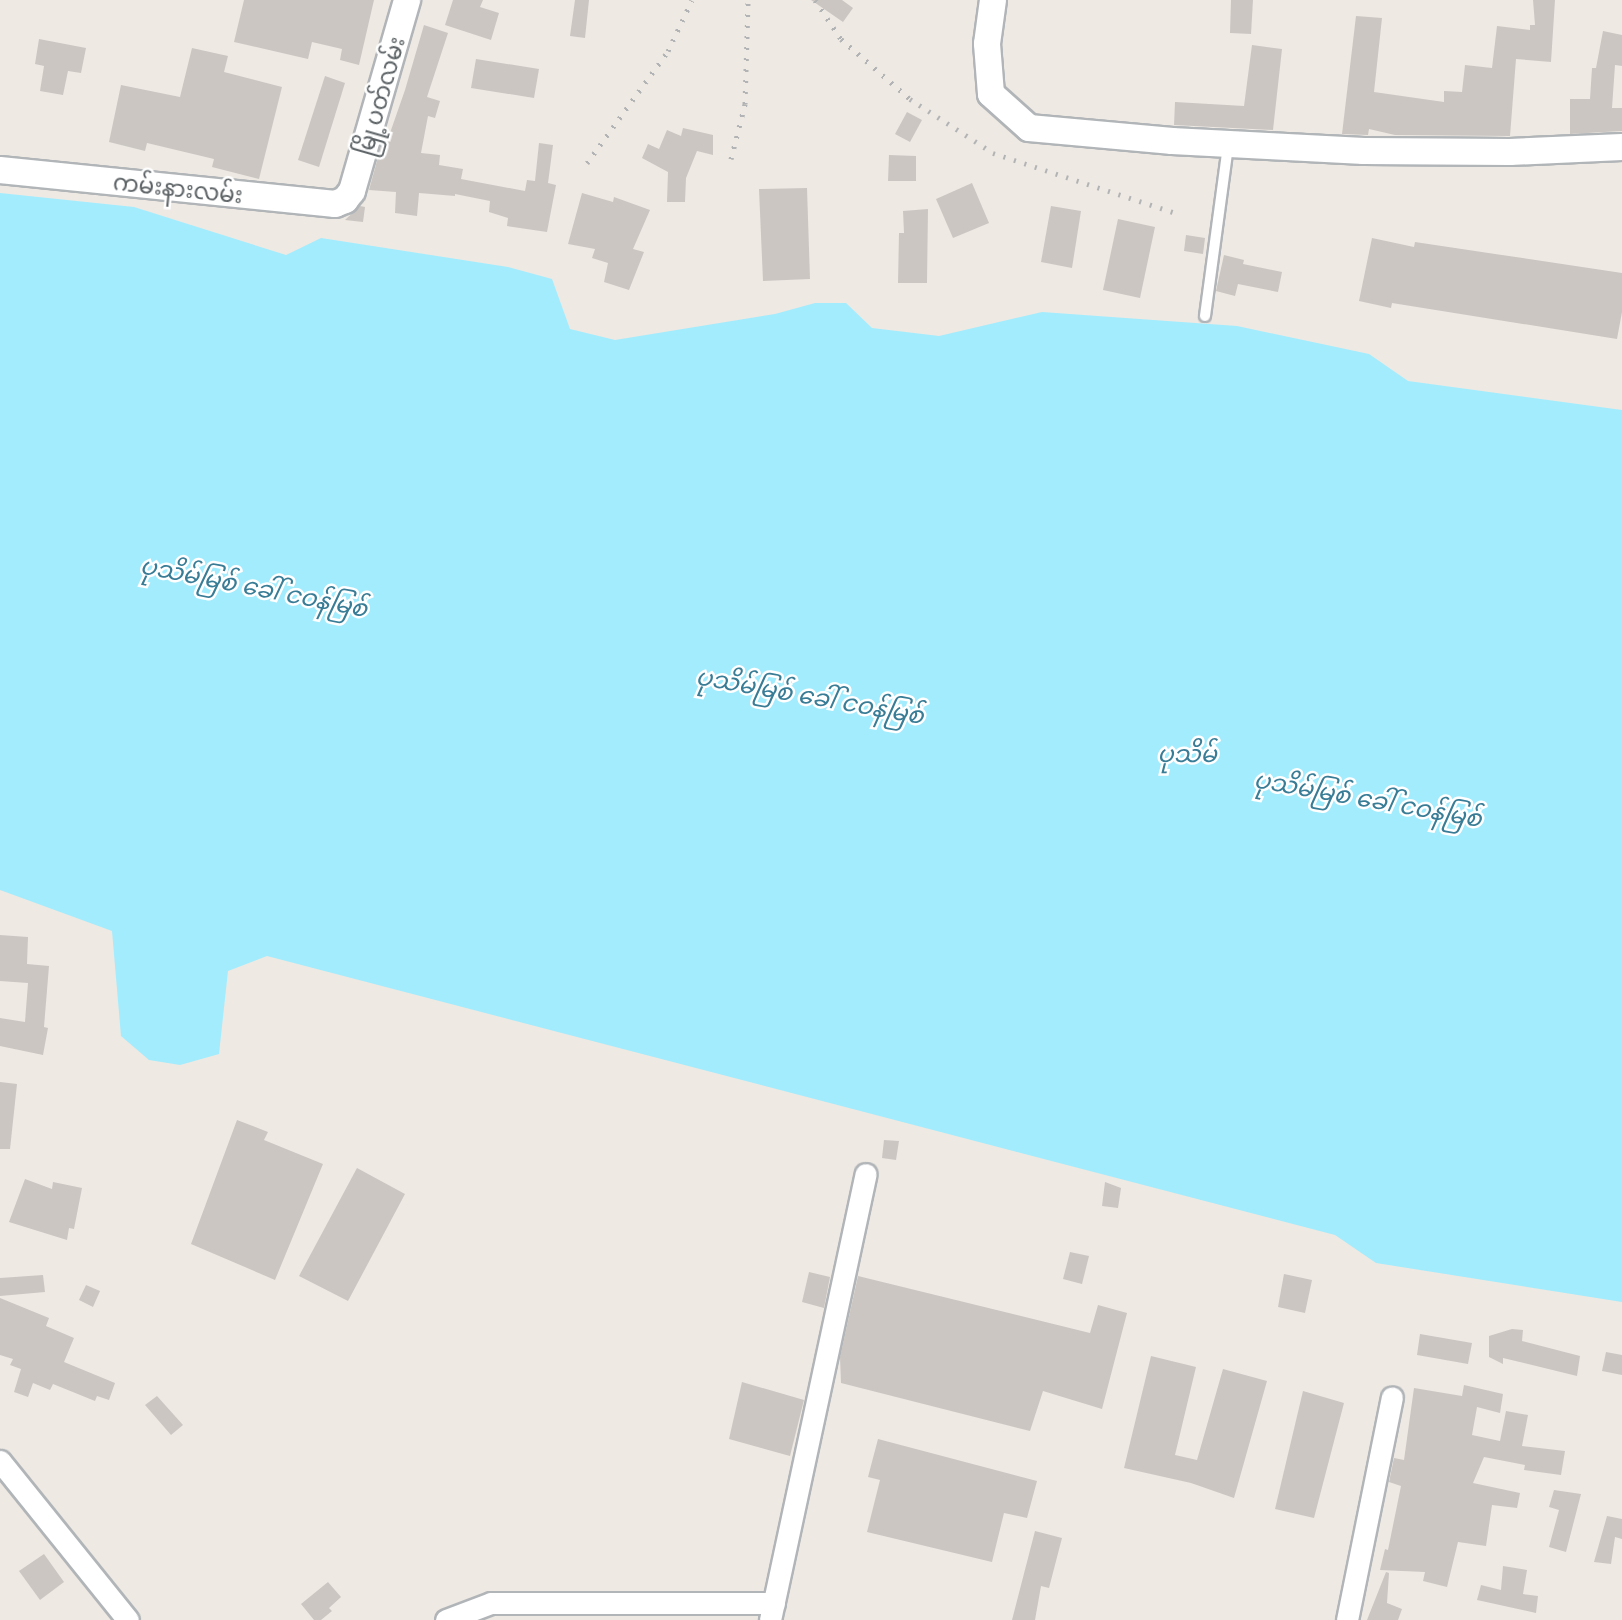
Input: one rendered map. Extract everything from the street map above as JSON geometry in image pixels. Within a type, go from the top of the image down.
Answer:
[{"type":"street","name":"မြို့ပတ်လမ်း","points":[[352,191],[407,0]]},
{"type":"street","points":[[993,0],[987,44],[991,94],[1029,128],[1228,145],[1426,152],[1622,148]]},
{"type":"street","name":"ကမ်းနားလမ်း","points":[[0,170],[335,204],[345,200],[352,191]]},
{"type":"street","points":[[446,1620],[491,1603],[772,1612],[866,1174]]},
{"type":"street","points":[[1347,1620],[1392,1397]]},
{"type":"street","points":[[0,1461],[128,1620]]},
{"type":"lane","points":[[1205,316],[1228,145]]},
{"type":"water","name":"ပုသိမ်","points":[[0,193],[134,207],[286,255],[321,238],[508,267],[552,279],[570,329],[615,340],[775,314],[815,303],[846,303],[872,328],[939,336],[1042,312],[1237,326],[1369,354],[1408,381],[1622,410],[1622,1302],[1376,1263],[1335,1235],[267,956],[228,971],[219,1054],[180,1065],[149,1060],[121,1036],[112,931],[0,890]]},
{"type":"building","points":[[244,0],[374,0],[359,65],[340,60],[342,49],[312,42],[308,59],[234,42]]},
{"type":"building","points":[[453,0],[483,0],[480,7],[499,13],[491,40],[445,25]]},
{"type":"building","points":[[575,0],[589,0],[585,38],[570,36]]},
{"type":"building","points":[[811,0],[842,0],[853,8],[843,22]]},
{"type":"building","points":[[1231,0],[1253,0],[1251,34],[1230,33]]},
{"type":"building","points":[[1533,0],[1555,0],[1551,62],[1516,59],[1510,136],[1395,135],[1369,129],[1368,135],[1342,134],[1356,16],[1382,18],[1374,92],[1444,102],[1444,91],[1462,92],[1465,65],[1492,68],[1497,26],[1530,30],[1530,25],[1535,25]]},
{"type":"building","points":[[424,25],[448,33],[427,97],[440,101],[435,118],[428,116],[421,153],[440,155],[439,165],[463,169],[461,179],[525,191],[527,180],[535,181],[539,143],[553,145],[548,183],[556,185],[547,232],[507,226],[508,218],[489,212],[490,201],[455,194],[419,193],[417,216],[395,213],[396,192],[369,190],[385,132],[390,133]]},
{"type":"building","points":[[1603,31],[1622,35],[1622,66],[1615,65],[1612,108],[1622,108],[1622,131],[1570,134],[1570,99],[1590,99],[1592,68],[1596,68]]},
{"type":"building","points":[[39,39],[86,48],[81,73],[68,71],[63,95],[40,91],[44,66],[35,64]]},
{"type":"building","points":[[1252,45],[1282,49],[1273,130],[1174,125],[1175,102],[1244,106]]},
{"type":"building","points":[[192,48],[228,56],[224,72],[282,87],[259,179],[212,167],[214,159],[147,143],[145,151],[109,142],[121,85],[180,97]]},
{"type":"building","points":[[476,59],[539,69],[534,98],[471,88]]},
{"type":"building","points":[[325,76],[345,83],[319,167],[298,160]]},
{"type":"building","points":[[907,112],[922,120],[910,142],[895,134]]},
{"type":"building","points":[[683,128],[713,135],[713,155],[697,151],[686,178],[685,202],[667,202],[668,172],[642,158],[648,144],[659,149],[667,130],[681,136]]},
{"type":"building","points":[[889,155],[916,156],[916,181],[888,181]]},
{"type":"building","points":[[972,183],[989,223],[953,238],[936,199]]},
{"type":"building","points":[[807,188],[810,279],[763,281],[759,189]]},
{"type":"building","points":[[582,193],[613,202],[614,197],[650,210],[633,249],[644,252],[629,290],[604,282],[608,263],[592,258],[595,249],[568,244]]},
{"type":"building","points":[[360,206],[365,207],[363,222],[345,220]]},
{"type":"building","points":[[1051,206],[1081,211],[1072,268],[1041,262]]},
{"type":"building","points":[[928,209],[927,283],[898,283],[899,233],[904,233],[903,211]]},
{"type":"building","points":[[1118,219],[1155,227],[1140,298],[1103,290]]},
{"type":"building","points":[[1186,235],[1205,238],[1203,254],[1184,251]]},
{"type":"building","points":[[1372,238],[1414,247],[1415,242],[1622,273],[1622,312],[1617,339],[1392,303],[1391,308],[1359,301]]},
{"type":"building","points":[[1224,255],[1244,260],[1243,264],[1282,272],[1278,292],[1238,284],[1235,296],[1216,291]]},
{"type":"building","points":[[0,935],[28,937],[27,964],[49,966],[44,1027],[48,1028],[43,1055],[0,1046],[0,1018],[25,1022],[28,983],[0,981]]},
{"type":"building","points":[[0,1082],[17,1084],[10,1149],[0,1149]]},
{"type":"building","points":[[237,1120],[268,1132],[264,1140],[323,1164],[275,1280],[191,1244]]},
{"type":"building","points":[[884,1140],[899,1141],[896,1160],[882,1158]]},
{"type":"building","points":[[357,1168],[405,1194],[348,1301],[299,1276]]},
{"type":"building","points":[[25,1179],[52,1189],[53,1182],[82,1188],[74,1229],[69,1228],[67,1240],[9,1222]]},
{"type":"building","points":[[1105,1182],[1121,1188],[1118,1208],[1102,1206]]},
{"type":"building","points":[[1070,1252],[1089,1256],[1082,1284],[1063,1279]]},
{"type":"building","points":[[809,1272],[830,1277],[824,1308],[802,1302]]},
{"type":"building","points":[[1284,1274],[1312,1280],[1305,1313],[1278,1307]]},
{"type":"building","points":[[43,1275],[45,1292],[0,1296],[0,1278]]},
{"type":"building","points":[[858,1276],[1090,1333],[1098,1305],[1127,1313],[1102,1409],[1043,1391],[1030,1431],[841,1383],[840,1357]]},
{"type":"building","points":[[86,1285],[100,1291],[93,1307],[79,1300]]},
{"type":"building","points":[[0,1298],[49,1318],[46,1326],[74,1338],[64,1362],[115,1383],[109,1400],[97,1396],[95,1401],[53,1384],[50,1390],[33,1383],[28,1397],[14,1392],[21,1369],[10,1365],[13,1359],[0,1355]]},
{"type":"building","points":[[1512,1329],[1523,1330],[1522,1341],[1580,1356],[1577,1376],[1503,1358],[1503,1364],[1489,1357],[1489,1336]]},
{"type":"building","points":[[1420,1334],[1472,1343],[1468,1364],[1417,1355]]},
{"type":"building","points":[[1606,1352],[1622,1355],[1622,1375],[1602,1371]]},
{"type":"building","points":[[1151,1356],[1196,1367],[1175,1455],[1197,1460],[1223,1369],[1267,1381],[1234,1498],[1191,1483],[1124,1468]]},
{"type":"building","points":[[742,1382],[804,1400],[790,1456],[729,1439]]},
{"type":"building","points":[[1464,1385],[1503,1394],[1500,1413],[1477,1407],[1472,1435],[1500,1441],[1506,1411],[1528,1415],[1522,1446],[1565,1451],[1561,1475],[1524,1470],[1525,1465],[1484,1457],[1473,1483],[1520,1493],[1517,1508],[1492,1505],[1486,1546],[1458,1542],[1447,1587],[1423,1581],[1425,1572],[1380,1570],[1385,1549],[1388,1550],[1401,1486],[1389,1482],[1394,1458],[1404,1460],[1414,1388],[1462,1396]]},
{"type":"building","points":[[1303,1391],[1344,1403],[1314,1518],[1275,1509]]},
{"type":"building","points":[[157,1396],[183,1425],[171,1435],[145,1405]]},
{"type":"building","points":[[878,1439],[1037,1481],[1027,1518],[1004,1513],[992,1562],[867,1532],[880,1480],[868,1477]]},
{"type":"building","points":[[1554,1490],[1581,1494],[1566,1552],[1549,1547],[1559,1510],[1549,1507]]},
{"type":"building","points":[[1607,1516],[1622,1519],[1622,1539],[1615,1537],[1611,1564],[1594,1562]]},
{"type":"building","points":[[1035,1531],[1062,1538],[1049,1588],[1041,1586],[1035,1620],[1012,1620]]},
{"type":"building","points":[[44,1554],[64,1582],[40,1600],[19,1571]]},
{"type":"building","points":[[1503,1566],[1527,1570],[1523,1594],[1538,1596],[1536,1613],[1477,1600],[1481,1585],[1501,1590]]},
{"type":"building","points":[[1386,1572],[1389,1573],[1387,1603],[1402,1609],[1398,1620],[1367,1620]]},
{"type":"building","points":[[328,1582],[341,1597],[329,1608],[332,1611],[321,1620],[314,1620],[301,1604]]},
{"type":"railway","points":[[587,163],[668,51],[692,0]]},
{"type":"railway","points":[[731,159],[745,104],[748,0]]},
{"type":"railway","points":[[815,0],[841,39],[910,99],[993,153],[1179,214]]},
{"type":"water label","name":"ပုသိမ်မြစ် ခေါ် ငဝန်မြစ်","points":[[254,586]]},
{"type":"water label","name":"ပုသိမ်မြစ် ခေါ် ငဝန်မြစ်","points":[[810,695]]},
{"type":"water label","name":"ပုသိမ်မြစ် ခေါ် ငဝန်မြစ်","points":[[1368,798]]}]
